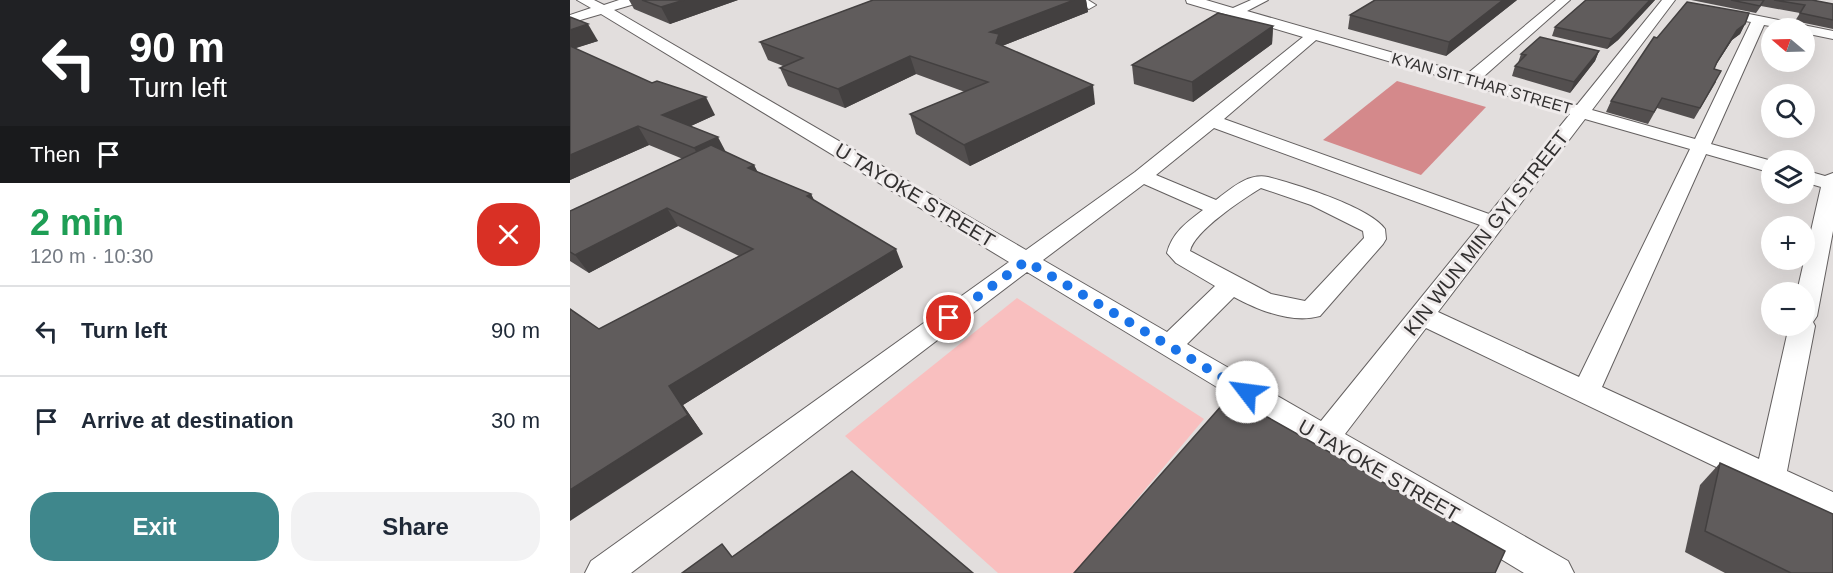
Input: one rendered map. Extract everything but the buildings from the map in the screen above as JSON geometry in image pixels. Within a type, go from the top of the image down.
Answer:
[{"type":"street","points":[[570,19],[593,4],[633,0]]},
{"type":"street","points":[[1076,0],[1089,5]]},
{"type":"street","name":"KYAN SIT THAR STREET","points":[[1192,0],[1761,163]]},
{"type":"street","points":[[1234,12],[1262,0]]},
{"type":"street","points":[[1470,80],[1564,0]]},
{"type":"street","name":"KIN WUN MIN GYI STREET","points":[[1325,438],[1581,112],[1615,60],[1672,2]]},
{"type":"street","name":"U TAYOKE STREET","points":[[593,4],[1556,573]]},
{"type":"street","points":[[1586,392],[1759,20],[1736,15]]},
{"type":"street","points":[[1815,31],[1833,35]]},
{"type":"street","points":[[603,573],[1142,176],[1212,121],[1314,35]]},
{"type":"street","points":[[1522,35],[1544,41]]},
{"type":"street","points":[[1212,121],[1494,223]]},
{"type":"street","points":[[1142,176],[1219,208]]},
{"type":"street","points":[[1811,282],[1833,182],[1815,178]]},
{"type":"street","points":[[1258,181],[1268,182],[1360,220],[1374,229],[1376,239],[1311,310],[1284,309],[1232,284],[1184,258],[1179,252],[1180,244],[1219,208],[1250,184],[1258,181]]},
{"type":"street","points":[[1169,346],[1232,284]]},
{"type":"street","points":[[1422,315],[1833,508]]},
{"type":"street","points":[[1770,479],[1800,336]]},
{"type":"shaded area","points":[[1397,81],[1486,107],[1421,175],[1323,140]]},
{"type":"shaded area","points":[[1017,298],[1204,419],[1075,573],[998,573],[845,436]]},
{"type":"route","points":[[949,318],[1026,261],[1247,392]]}]
